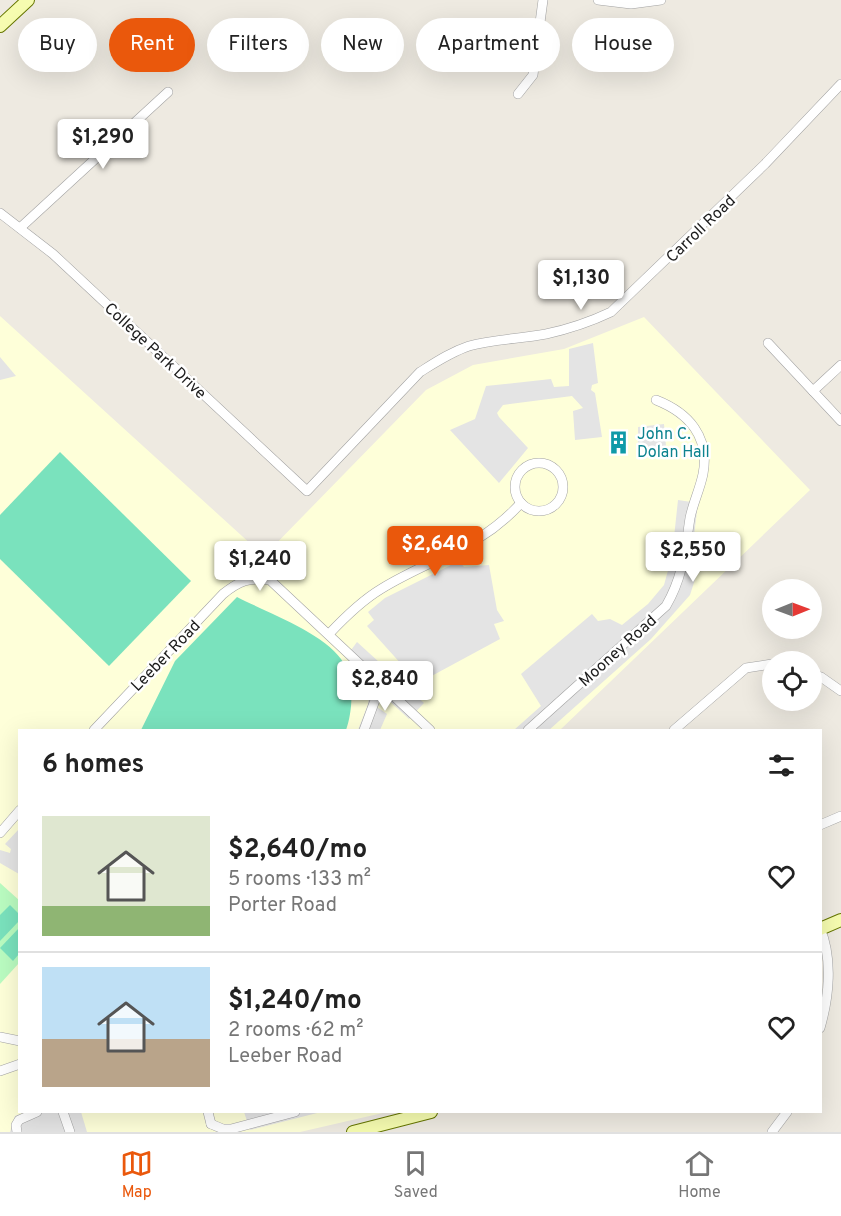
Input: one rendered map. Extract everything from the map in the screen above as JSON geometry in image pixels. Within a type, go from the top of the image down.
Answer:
[{"type":"main road","points":[[0,26],[28,0]]},
{"type":"main road","points":[[822,928],[841,920]]},
{"type":"main road","points":[[352,1132],[427,1113]]},
{"type":"street","points":[[518,94],[533,75],[543,0]]},
{"type":"street","points":[[598,0],[631,4],[661,0]]},
{"type":"street","name":"Carroll Road","points":[[307,491],[420,372],[441,359],[467,347],[545,334],[582,325],[611,312],[765,164],[841,84]]},
{"type":"street","points":[[20,228],[168,92]]},
{"type":"street","name":"College Park Drive","points":[[0,213],[53,254],[307,491]]},
{"type":"street","points":[[768,344],[841,421]]},
{"type":"street","points":[[813,391],[841,365]]},
{"type":"street","name":"Mooney Road","points":[[529,729],[666,606],[677,587],[704,460],[699,432],[690,421],[657,399]]},
{"type":"street","points":[[538,463],[546,464],[559,473],[563,488],[557,503],[551,508],[535,511],[521,503],[515,486],[524,468],[538,463]]},
{"type":"street","points":[[329,634],[361,603],[380,589],[483,538],[505,521],[521,503]]},
{"type":"street","name":"Leeber Road","points":[[95,729],[223,594],[247,579],[270,580],[429,729]]},
{"type":"street","points":[[675,729],[746,668],[762,666]]},
{"type":"street","points":[[822,678],[841,691]]},
{"type":"street","points":[[364,729],[381,684]]},
{"type":"street","points":[[0,833],[18,812]]},
{"type":"street","points":[[822,824],[841,816]]},
{"type":"street","points":[[822,932],[828,976],[822,1015]]},
{"type":"street","points":[[0,1037],[18,1041]]},
{"type":"street","points":[[0,1071],[18,1065]]},
{"type":"street","points":[[16,1132],[19,1120],[35,1113]]},
{"type":"street","points":[[63,1113],[70,1132]]},
{"type":"street","points":[[208,1128],[231,1129],[291,1113]]},
{"type":"street","points":[[772,1132],[786,1113]]},
{"type":"shaded area","points":[[0,316],[264,556],[426,390],[473,365],[564,349],[644,317],[810,490],[561,729],[18,729],[18,1113],[383,1113],[300,1132],[0,1132]]},
{"type":"shaded area","points":[[593,343],[598,383],[592,385],[591,390],[595,393],[602,437],[575,440],[573,411],[583,408],[572,396],[503,405],[497,413],[499,417],[528,448],[499,483],[450,430],[475,419],[486,386],[551,379],[554,387],[569,386],[569,349]]},
{"type":"shaded area","points":[[0,357],[16,376],[0,380]]},
{"type":"shaded area","points":[[664,424],[666,446],[638,450],[638,427]]},
{"type":"shaded area","points":[[678,500],[698,503],[692,552],[700,554],[700,564],[690,595],[651,639],[550,729],[515,729],[541,706],[521,674],[592,614],[598,621],[610,619],[622,625],[648,604],[664,585],[672,556]]},
{"type":"shaded area","points":[[459,561],[464,567],[489,565],[497,610],[504,621],[494,624],[500,639],[426,679],[420,672],[412,676],[367,626],[374,620],[368,612],[385,598]]},
{"type":"shaded area","points":[[357,642],[424,703],[409,719],[385,697],[381,698],[377,707],[387,714],[380,729],[358,729],[368,704],[371,686],[346,657]]},
{"type":"shaded area","points":[[18,830],[18,873],[0,863],[0,850],[10,853],[11,849],[5,844]]},
{"type":"shaded area","points":[[22,1113],[81,1113],[87,1132],[10,1132],[15,1116]]},
{"type":"shaded area","points":[[244,1113],[317,1113],[250,1130]]},
{"type":"green space","points":[[60,452],[191,581],[109,666],[0,559],[0,515]]},
{"type":"green space","points":[[237,597],[307,631],[332,649],[341,659],[351,685],[350,713],[346,729],[141,729],[175,661]]},
{"type":"green space","points":[[0,883],[18,899],[18,964],[0,984]]},
{"type":"green space","points":[[10,905],[18,913],[18,922],[0,941],[0,915]]},
{"type":"green space","points":[[18,929],[18,955],[13,961],[0,948]]},
{"type":"place","name":"John C. Dolan Hall","points":[[619,442]]}]
